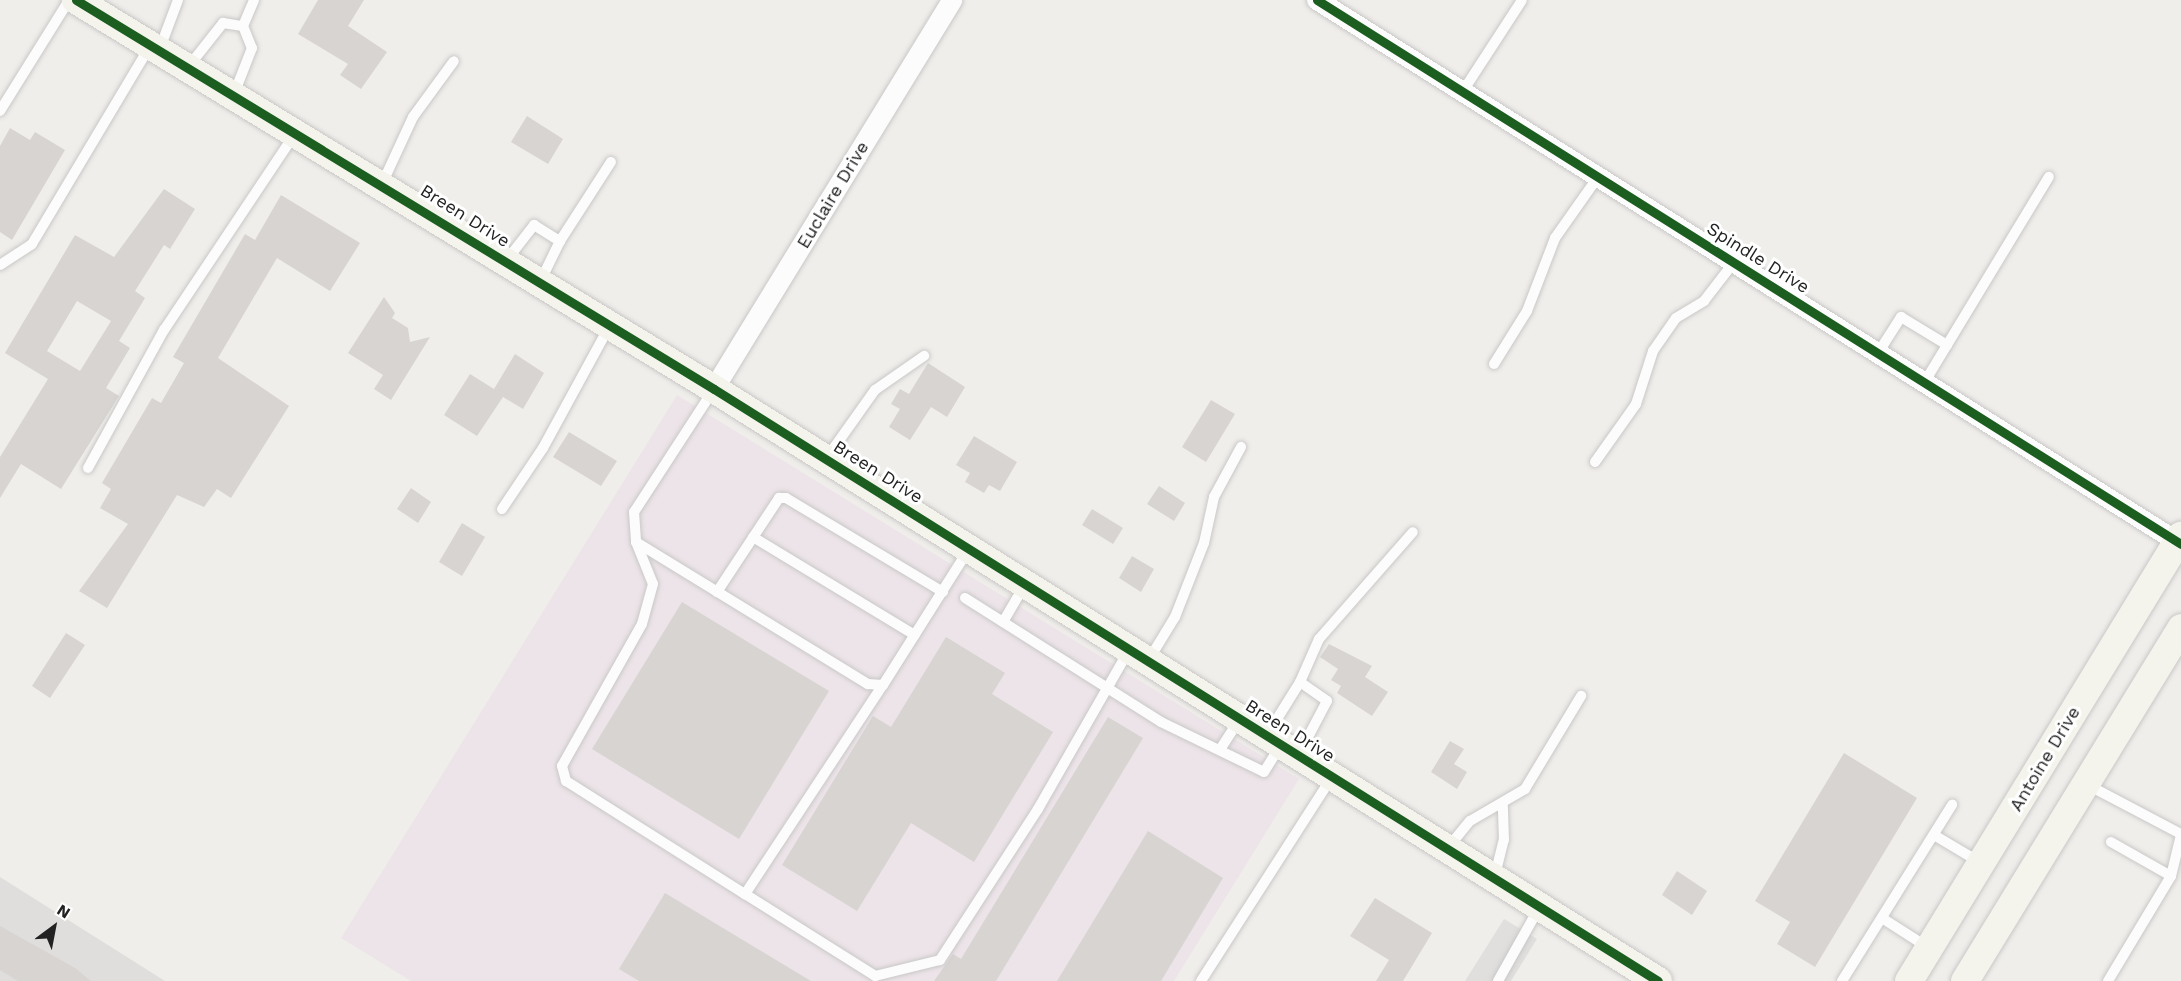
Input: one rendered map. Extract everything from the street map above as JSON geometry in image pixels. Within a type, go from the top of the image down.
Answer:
[{"type":"street","name":"Breen Drive","points":[[76,0],[156,45],[714,389],[1658,981]]},
{"type":"street","name":"Euclaire Drive","points":[[714,389],[952,0]]},
{"type":"street","name":"Spindle Drive","points":[[1317,0],[2180,541]]},
{"type":"street","name":"Antoine Drive","points":[[1909,981],[2180,541]]},
{"type":"street","points":[[1965,981],[2048,840],[2181,628]]},
{"type":"street","points":[[2010,817],[2048,840]]},
{"type":"lane","points":[[0,111],[69,0]]},
{"type":"lane","points":[[0,265],[32,244],[156,45],[178,0]]},
{"type":"lane","points":[[234,94],[252,48],[243,26],[254,0]]},
{"type":"lane","points":[[1463,91],[1522,0]]},
{"type":"lane","points":[[189,66],[224,23],[243,26]]},
{"type":"lane","points":[[382,185],[413,117],[454,61]]},
{"type":"lane","points":[[88,468],[164,330],[296,132]]},
{"type":"lane","points":[[540,282],[560,241],[611,162]]},
{"type":"lane","points":[[1494,364],[1527,311],[1555,238],[1598,177]]},
{"type":"lane","points":[[1924,382],[2049,177]]},
{"type":"lane","points":[[506,261],[534,225],[560,241]]},
{"type":"lane","points":[[1595,462],[1636,404],[1653,351],[1676,318],[1704,301],[1734,262]]},
{"type":"lane","points":[[1878,353],[1901,317],[1947,345]]},
{"type":"lane","points":[[502,509],[543,448],[610,325]]},
{"type":"lane","points":[[826,459],[874,390],[924,356]]},
{"type":"lane","points":[[714,389],[634,512],[636,542],[653,584],[642,624],[562,766],[566,782],[875,976],[940,960],[1038,809],[1107,687],[1175,617],[1204,543],[1214,497],[1240,447]]},
{"type":"lane","points":[[717,592],[779,498],[786,498],[943,592]]},
{"type":"lane","points":[[1282,745],[1300,682],[1320,639],[1413,532]]},
{"type":"lane","points":[[753,537],[915,635]]},
{"type":"lane","points":[[636,542],[868,684],[883,685]]},
{"type":"lane","points":[[745,894],[883,685],[969,549]]},
{"type":"lane","points":[[1003,622],[1025,584]]},
{"type":"lane","points":[[965,598],[1161,722],[1221,748],[1264,772],[1282,745],[1327,701],[1300,682]]},
{"type":"lane","points":[[1447,849],[1470,821],[1503,804],[1534,778],[1581,696]]},
{"type":"lane","points":[[1221,748],[1240,719]]},
{"type":"lane","points":[[1201,981],[1332,777]]},
{"type":"lane","points":[[2084,782],[2181,834],[2171,876],[2108,981]]},
{"type":"lane","points":[[1494,878],[1504,840],[1503,804]]},
{"type":"lane","points":[[1842,981],[1952,805]]},
{"type":"lane","points":[[1934,835],[1981,863]]},
{"type":"lane","points":[[2111,842],[2171,876]]},
{"type":"lane","points":[[1498,981],[1540,907]]},
{"type":"lane","points":[[1882,918],[1929,948]]},
{"type":"shaded area","points":[[677,395],[1299,779],[1174,981],[411,981],[341,938]]},
{"type":"shaded area","points":[[0,877],[165,981],[0,981]]},
{"type":"shaded area","points":[[1504,919],[1537,939],[1511,981],[1465,981]]},
{"type":"building","points":[[318,0],[364,0],[348,26],[387,52],[361,89],[340,75],[348,64],[298,34]]},
{"type":"building","points":[[527,116],[563,139],[548,164],[511,142]]},
{"type":"building","points":[[10,128],[30,140],[35,132],[65,150],[12,240],[0,232],[0,146]]},
{"type":"building","points":[[164,189],[195,209],[170,249],[164,245],[135,291],[145,298],[119,341],[130,348],[106,388],[119,396],[61,489],[21,464],[0,498],[0,457],[48,379],[5,353],[75,235],[114,257]],"holes":[[[77,301],[111,321],[80,371],[47,351]]]},
{"type":"building","points":[[281,195],[360,243],[330,291],[277,258],[218,358],[289,406],[231,498],[217,489],[204,507],[177,495],[107,608],[79,591],[128,524],[100,508],[111,489],[102,483],[152,398],[161,403],[184,363],[173,357],[245,234],[255,240]]},
{"type":"building","points":[[384,297],[395,313],[392,318],[408,328],[410,342],[430,337],[391,400],[374,389],[383,375],[348,353]]},
{"type":"building","points":[[515,354],[544,373],[523,409],[503,397],[477,436],[444,415],[470,374],[494,389]]},
{"type":"building","points":[[928,363],[965,387],[947,417],[931,407],[910,440],[889,427],[900,409],[891,404],[900,389],[909,394]]},
{"type":"building","points":[[1211,400],[1235,414],[1206,462],[1182,447]]},
{"type":"building","points":[[569,432],[617,461],[601,486],[553,457]]},
{"type":"building","points":[[974,436],[1017,462],[1000,491],[989,485],[984,493],[965,482],[970,473],[956,465]]},
{"type":"building","points":[[1159,486],[1185,503],[1174,521],[1147,504]]},
{"type":"building","points":[[411,488],[431,502],[418,523],[397,509]]},
{"type":"building","points":[[1092,509],[1123,528],[1113,544],[1082,525]]},
{"type":"building","points":[[462,523],[485,537],[462,576],[439,562]]},
{"type":"building","points":[[1132,556],[1154,569],[1141,592],[1119,578]]},
{"type":"building","points":[[682,602],[829,691],[739,839],[592,749]]},
{"type":"building","points":[[66,633],[85,645],[50,698],[32,686]]},
{"type":"building","points":[[946,637],[1005,673],[992,694],[1053,732],[974,862],[911,823],[857,911],[782,865],[873,716],[891,727]]},
{"type":"building","points":[[1329,644],[1372,666],[1365,677],[1388,692],[1372,716],[1337,693],[1341,686],[1331,680],[1338,669],[1320,657]]},
{"type":"building","points":[[1108,717],[1143,738],[996,981],[934,981],[953,954],[961,959]]},
{"type":"building","points":[[1450,741],[1464,749],[1454,764],[1467,772],[1457,789],[1431,772]]},
{"type":"building","points":[[1844,753],[1917,798],[1815,967],[1777,944],[1790,922],[1755,901]]},
{"type":"building","points":[[1148,831],[1223,878],[1161,981],[1057,981]]},
{"type":"building","points":[[1677,871],[1707,891],[1692,915],[1662,895]]},
{"type":"building","points":[[665,893],[811,981],[639,981],[619,969]]},
{"type":"building","points":[[1375,898],[1432,933],[1403,981],[1376,981],[1389,960],[1350,936]]},
{"type":"building","points":[[0,926],[75,968],[91,981],[18,981],[0,970]]},
{"type":"cycle path","points":[[76,0],[714,389],[1658,981]]},
{"type":"cycle path","points":[[1317,0],[2181,544]]}]
